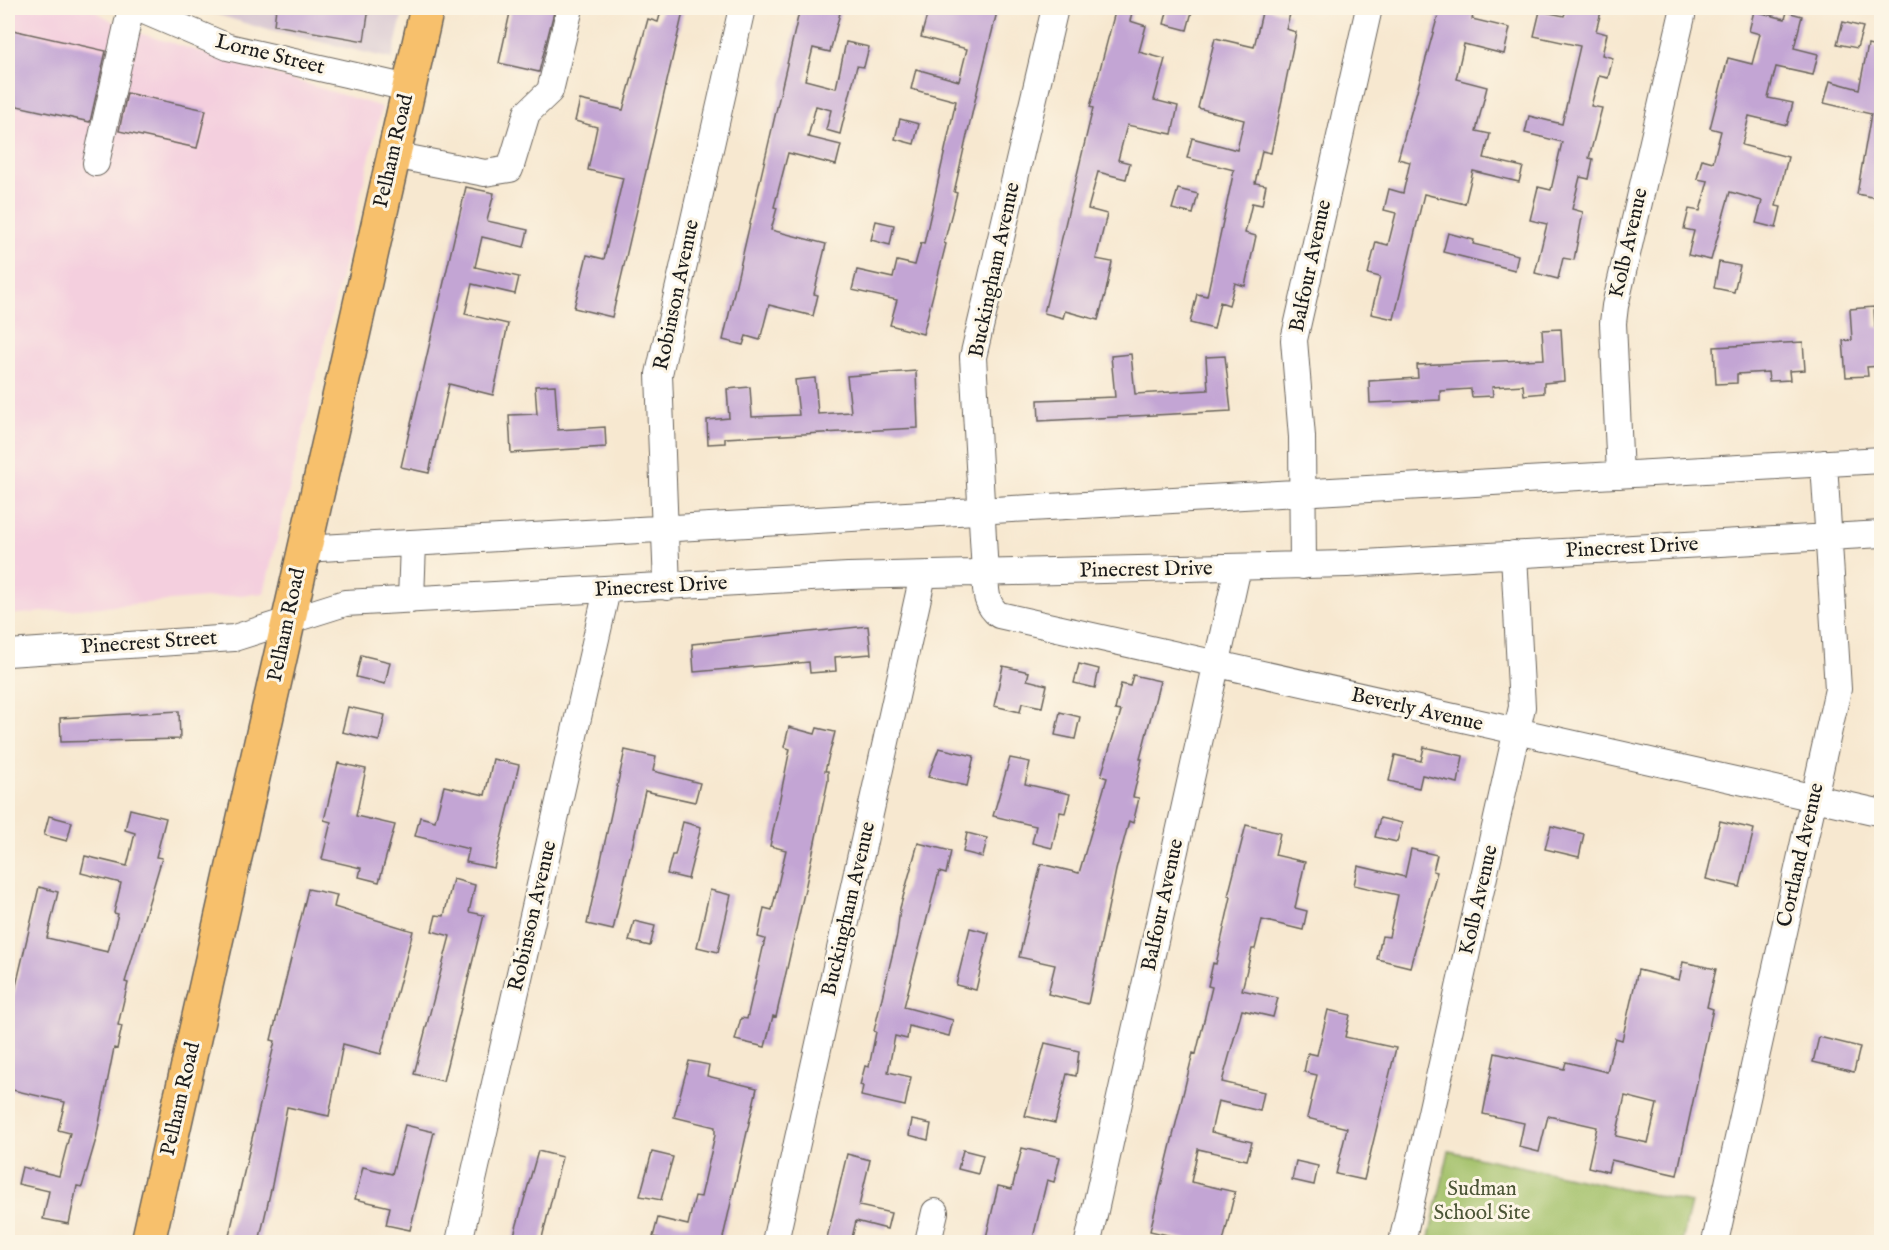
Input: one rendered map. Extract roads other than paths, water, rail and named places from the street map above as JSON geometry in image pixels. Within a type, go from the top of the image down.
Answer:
[{"type":"main road","name":"Pelham Road","points":[[148,1242],[427,8]]},
{"type":"street","points":[[96,163],[131,8]]},
{"type":"street","name":"Lorne Street","points":[[137,8],[228,46],[408,88]]},
{"type":"street","points":[[393,155],[485,173],[510,169],[527,113],[550,91],[570,8]]},
{"type":"street","name":"Robinson Avenue","points":[[667,587],[659,374],[742,8]]},
{"type":"street","name":"Buckingham Avenue","points":[[985,574],[973,357],[1055,8]]},
{"type":"street","name":"Balfour Avenue","points":[[1303,566],[1304,492],[1294,340],[1370,8]]},
{"type":"street","name":"Kolb Avenue","points":[[1620,475],[1613,323],[1615,306],[1682,16]]},
{"type":"street","points":[[303,549],[1881,460]]},
{"type":"street","name":"Cortland Avenue","points":[[1715,1242],[1838,689],[1824,463]]},
{"type":"street","name":"Pinecrest Drive","points":[[287,621],[345,603],[848,576],[1303,566],[1881,534]]},
{"type":"street","points":[[411,600],[413,543]]},
{"type":"street","name":"Kolb Avenue","points":[[1402,1242],[1521,707],[1514,555]]},
{"type":"street","name":"Balfour Avenue","points":[[1088,1242],[1238,567]]},
{"type":"street","name":"Beverly Avenue","points":[[985,574],[987,602],[999,615],[1516,733],[1881,813]]},
{"type":"street","name":"Buckingham Avenue","points":[[775,1242],[923,575]]},
{"type":"street","name":"Robinson Avenue","points":[[459,1242],[607,590]]},
{"type":"street","name":"Pinecrest Street","points":[[8,653],[234,638],[287,621]]},
{"type":"street","points":[[928,1242],[935,1212]]},
{"type":"park label","name":"Sudman School Site","points":[[1482,1201]]}]
